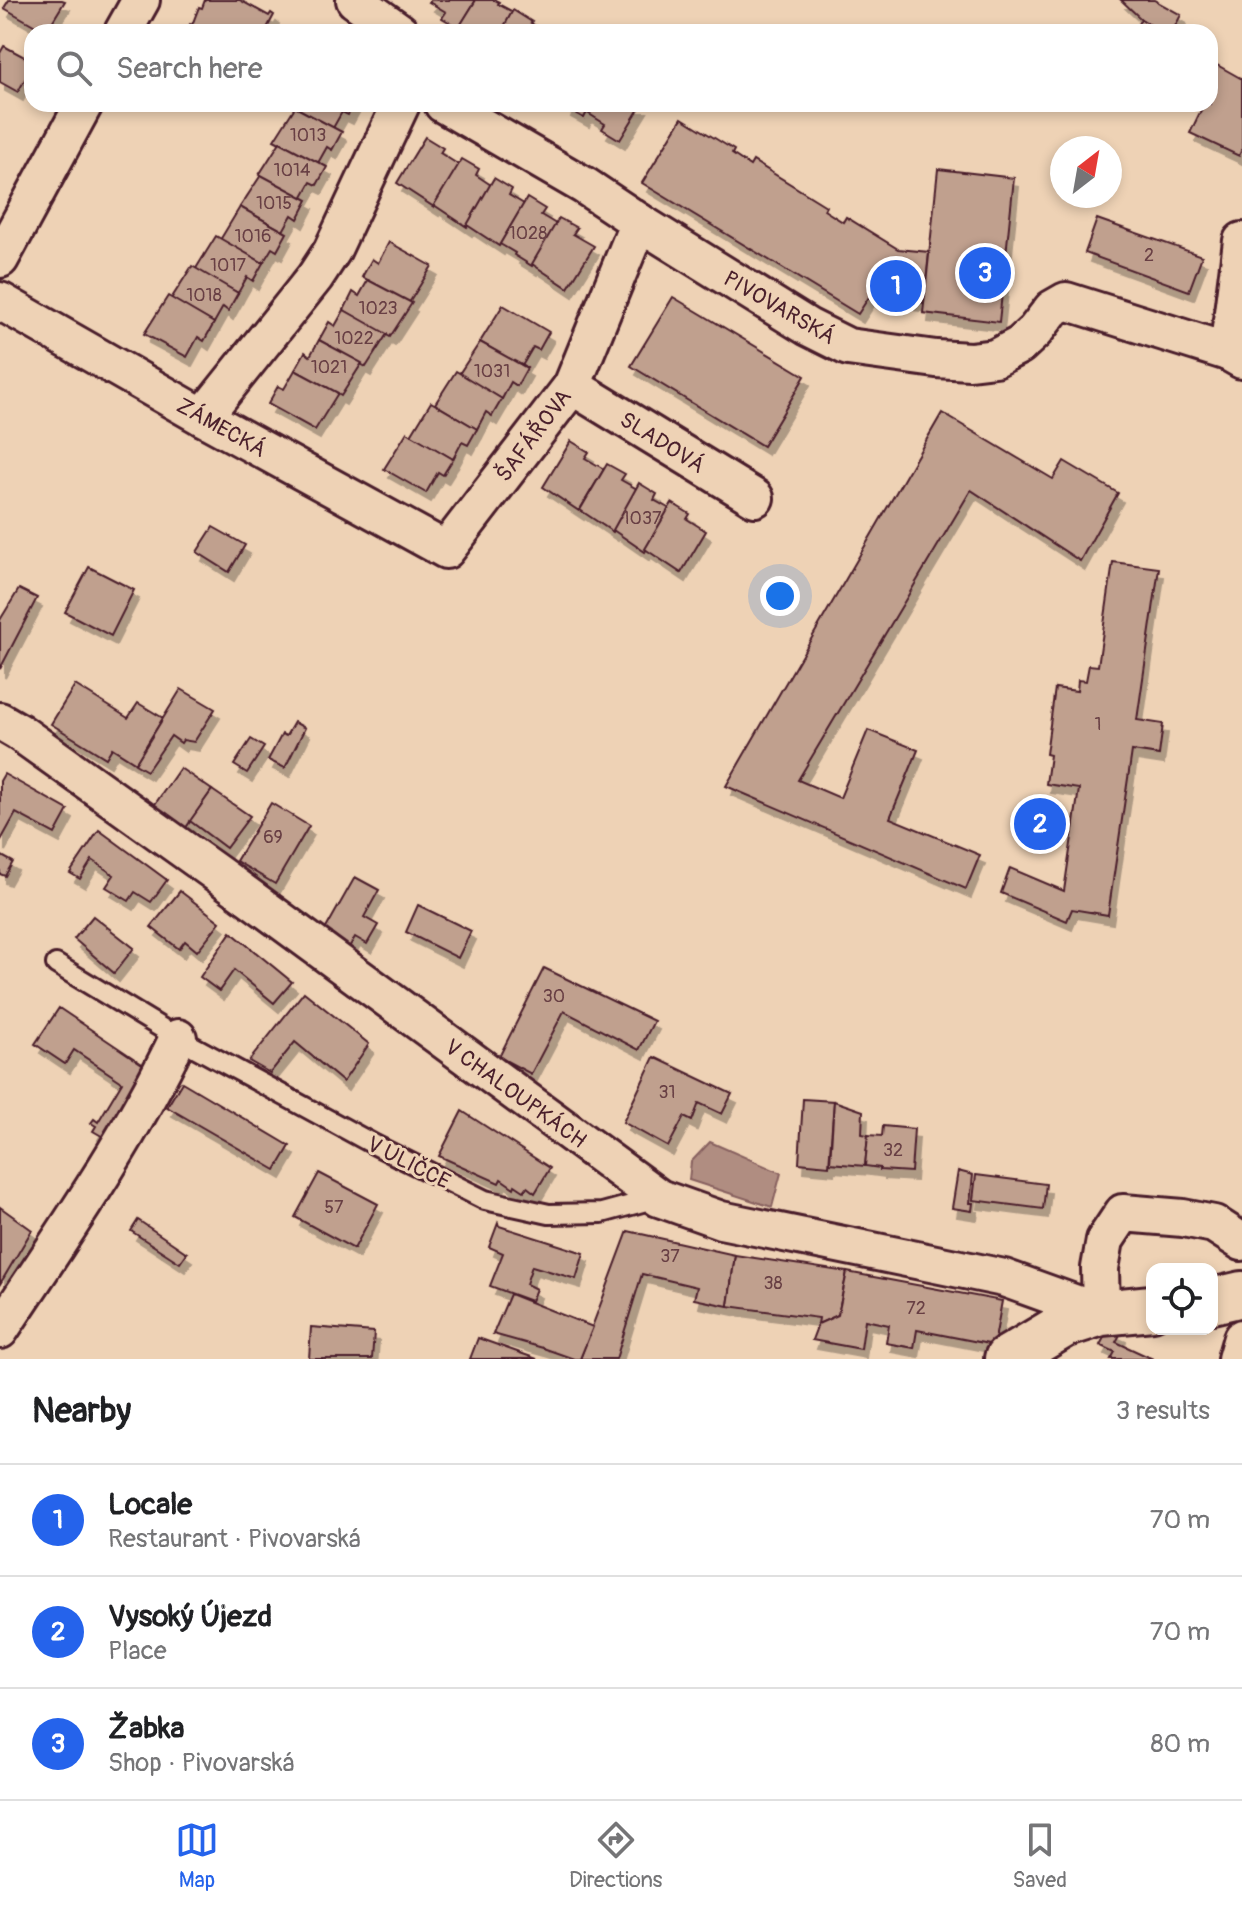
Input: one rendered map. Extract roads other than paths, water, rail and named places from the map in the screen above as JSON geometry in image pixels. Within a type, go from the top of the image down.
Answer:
[{"type":"street","points":[[128,24],[141,0]]},
{"type":"street","points":[[355,0],[389,24]]},
{"type":"street","points":[[0,259],[80,112]]},
{"type":"street","points":[[203,417],[315,277],[332,251],[397,112]]},
{"type":"street","name":"PIVOVARSKÁ","points":[[457,112],[585,186],[808,327],[848,347],[970,361],[995,358],[1020,345],[1052,309],[1066,301],[1235,356]]},
{"type":"street","name":"ŠAFÁŘOVA","points":[[446,550],[572,386],[639,222]]},
{"type":"street","points":[[1235,356],[1242,241]]},
{"type":"street","name":"ZÁMECKÁ","points":[[0,301],[446,550]]},
{"type":"street","name":"SLADOVÁ","points":[[572,386],[755,498]]},
{"type":"street","name":"V CHALOUPKÁCH","points":[[0,721],[219,875],[659,1198],[721,1220],[1004,1278],[1101,1313]]},
{"type":"street","points":[[0,1330],[129,1129],[178,1038]]},
{"type":"street","points":[[1101,1313],[1100,1268],[1105,1240],[1123,1213],[1214,1224],[1242,1242]]},
{"type":"street","points":[[1218,1300],[1242,1294]]},
{"type":"street","points":[[1007,1359],[1064,1325],[1101,1313],[1146,1309]]},
{"type":"street","points":[[1236,1359],[1242,1338]]},
{"type":"lane","name":"V ULIČCE","points":[[56,964],[178,1038],[375,1145],[485,1200],[549,1214],[602,1213],[659,1198]]},
{"type":"place","name":"Žabka","points":[[985,273]]},
{"type":"place","name":"Locale","points":[[896,286]]},
{"type":"place","name":"Vysoký Újezd","points":[[1040,824]]}]
